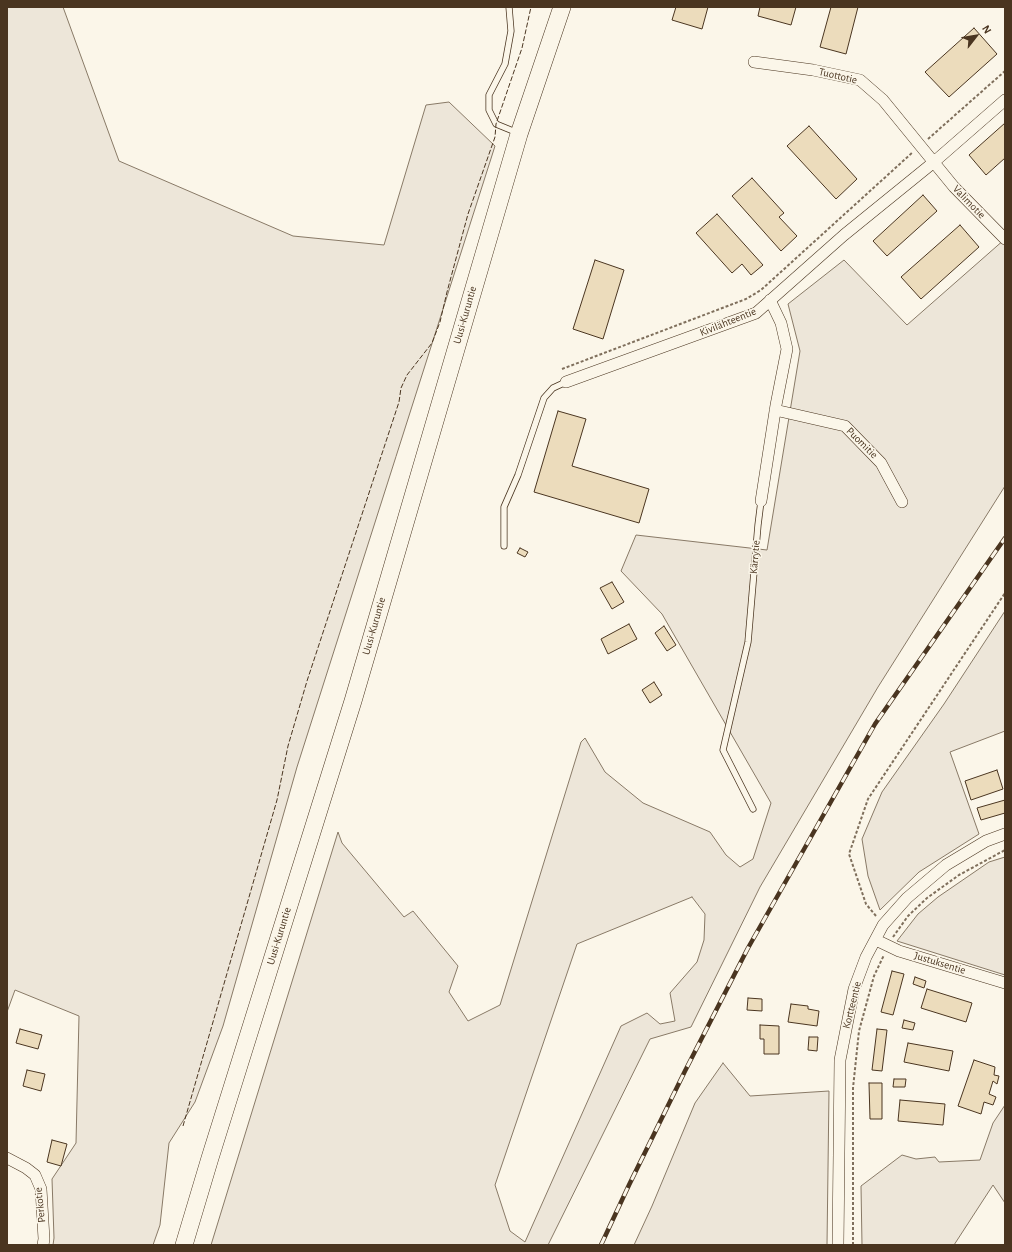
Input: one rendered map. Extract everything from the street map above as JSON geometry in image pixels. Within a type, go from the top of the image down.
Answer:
[{"type":"main road","name":"Uusi-Kuruntie","points":[[184,1245],[355,694],[519,134],[562,7]]},
{"type":"street","name":"Tuottotie","points":[[754,62],[813,70],[860,80],[883,100],[934,162]]},
{"type":"street","name":"Kivilähteentie","points":[[566,382],[756,313],[844,235],[934,162],[1005,100]]},
{"type":"street","name":"Valimotie","points":[[934,162],[954,187],[1005,239]]},
{"type":"street","name":"Kärrytie","points":[[761,501],[775,410],[787,349],[781,323],[770,300]]},
{"type":"street","name":"Puomitie","points":[[775,410],[844,426],[881,463],[902,502]]},
{"type":"street","name":"Kortteentie","points":[[838,1245],[840,1060],[854,989],[866,957],[884,925],[907,898],[946,865],[986,841],[1005,834]]},
{"type":"street","name":"Justuksentie","points":[[876,940],[899,950],[1005,983]]},
{"type":"street","name":"Perkotie","points":[[7,1158],[26,1168],[35,1175],[41,1189],[44,1239],[43,1245]]},
{"type":"lane","points":[[509,7],[511,31],[505,64],[489,96],[489,110],[496,124],[519,134]]},
{"type":"lane","name":"Kivilähteentie","points":[[504,546],[504,508],[518,475],[544,398],[553,388],[566,382]]},
{"type":"lane","name":"Kärrytie","points":[[754,809],[723,750],[748,642],[761,501]]},
{"type":"path","points":[[562,369],[746,299],[762,290],[1005,70]]},
{"type":"path","points":[[884,925],[866,904],[849,854],[868,799],[1005,593]]},
{"type":"path","points":[[853,1245],[853,1088],[859,1032],[874,976],[888,945],[908,916],[927,898],[959,876],[1005,850]]},
{"type":"shaded area","points":[[7,7],[63,7],[119,161],[293,236],[384,245],[426,105],[449,102],[495,146],[297,767],[223,1026],[195,1102],[169,1143],[160,1225],[153,1245],[53,1245],[52,1179],[76,1143],[79,1016],[15,990],[7,1012]]},
{"type":"shaded area","points":[[1005,239],[1005,486],[878,687],[760,887],[691,1027],[650,1039],[548,1245],[211,1245],[338,832],[342,843],[404,917],[413,911],[458,966],[449,992],[468,1021],[500,1005],[581,742],[585,738],[605,772],[643,803],[710,832],[726,855],[740,867],[753,859],[771,803],[662,614],[621,571],[636,535],[767,550],[800,351],[788,304],[844,260],[907,325]],"holes":[[[692,897],[705,914],[704,940],[697,962],[670,993],[675,1021],[660,1024],[647,1013],[621,1026],[525,1242],[510,1231],[495,1185],[577,944]]]},
{"type":"shaded area","points":[[1005,611],[1005,731],[950,752],[979,834],[919,872],[880,910],[868,876],[862,839],[882,792],[944,704]]},
{"type":"shaded area","points":[[1005,857],[1005,975],[897,941],[918,914],[938,897],[989,862]]},
{"type":"shaded area","points":[[723,1063],[750,1096],[829,1091],[827,1245],[634,1245],[695,1103]]},
{"type":"shaded area","points":[[1005,1105],[1005,1203],[993,1185],[954,1245],[862,1245],[861,1186],[902,1155],[916,1159],[935,1157],[939,1162],[980,1160],[993,1123]]},
{"type":"building","points":[[676,7],[708,7],[702,29],[672,20]]},
{"type":"building","points":[[760,7],[796,7],[791,25],[758,16]]},
{"type":"building","points":[[831,7],[858,7],[846,54],[820,47]]},
{"type":"building","points":[[974,28],[997,54],[949,97],[925,72]]},
{"type":"building","points":[[1005,123],[1005,158],[986,175],[969,155]]},
{"type":"building","points":[[809,126],[857,179],[836,199],[787,146]]},
{"type":"building","points":[[752,178],[784,213],[779,217],[797,236],[781,251],[732,196]]},
{"type":"building","points":[[923,195],[937,211],[887,256],[873,241]]},
{"type":"building","points":[[717,214],[763,265],[751,275],[742,264],[732,273],[696,233]]},
{"type":"building","points":[[960,225],[979,247],[921,299],[901,277]]},
{"type":"building","points":[[595,260],[624,270],[603,339],[573,329]]},
{"type":"building","points":[[558,411],[586,419],[572,466],[649,489],[639,523],[534,492]]},
{"type":"building","points":[[520,548],[528,552],[525,557],[517,553]]},
{"type":"building","points":[[612,582],[624,602],[612,609],[600,588]]},
{"type":"building","points":[[629,624],[637,639],[608,654],[601,639]]},
{"type":"building","points":[[664,626],[676,645],[667,651],[655,633]]},
{"type":"building","points":[[654,682],[662,695],[650,703],[642,690]]},
{"type":"building","points":[[997,770],[1003,789],[971,800],[965,781]]},
{"type":"building","points":[[1005,800],[1005,813],[981,820],[977,808]]},
{"type":"building","points":[[892,971],[904,974],[893,1015],[881,1012]]},
{"type":"building","points":[[915,977],[926,981],[924,988],[913,984]]},
{"type":"building","points":[[927,989],[972,1003],[966,1022],[921,1008]]},
{"type":"building","points":[[748,998],[762,999],[762,1011],[747,1010]]},
{"type":"building","points":[[791,1004],[808,1006],[808,1009],[819,1011],[817,1026],[788,1022]]},
{"type":"building","points":[[904,1020],[915,1023],[913,1030],[902,1028]]},
{"type":"building","points":[[760,1025],[779,1026],[779,1054],[764,1054],[764,1039],[760,1039]]},
{"type":"building","points":[[20,1029],[42,1035],[38,1049],[16,1043]]},
{"type":"building","points":[[877,1029],[887,1030],[882,1071],[872,1070]]},
{"type":"building","points":[[809,1037],[818,1037],[817,1051],[808,1050]]},
{"type":"building","points":[[908,1043],[953,1051],[949,1071],[904,1062]]},
{"type":"building","points":[[974,1060],[995,1067],[994,1075],[999,1076],[997,1084],[993,1081],[989,1094],[996,1097],[993,1105],[984,1102],[981,1114],[958,1106]]},
{"type":"building","points":[[27,1070],[45,1074],[41,1091],[23,1086]]},
{"type":"building","points":[[894,1079],[906,1079],[905,1087],[893,1087]]},
{"type":"building","points":[[869,1083],[882,1083],[882,1119],[870,1119]]},
{"type":"building","points":[[900,1100],[945,1104],[943,1125],[898,1121]]},
{"type":"building","points":[[52,1140],[67,1144],[61,1166],[47,1162]]},
{"type":"railway","points":[[601,1245],[685,1071],[748,948],[875,724],[1005,538]]},
{"type":"fence","points":[[183,1126],[277,800],[288,746],[307,681],[399,402],[401,388],[407,375],[432,343],[440,322],[468,214],[495,137],[496,124],[522,48],[531,7]]}]
